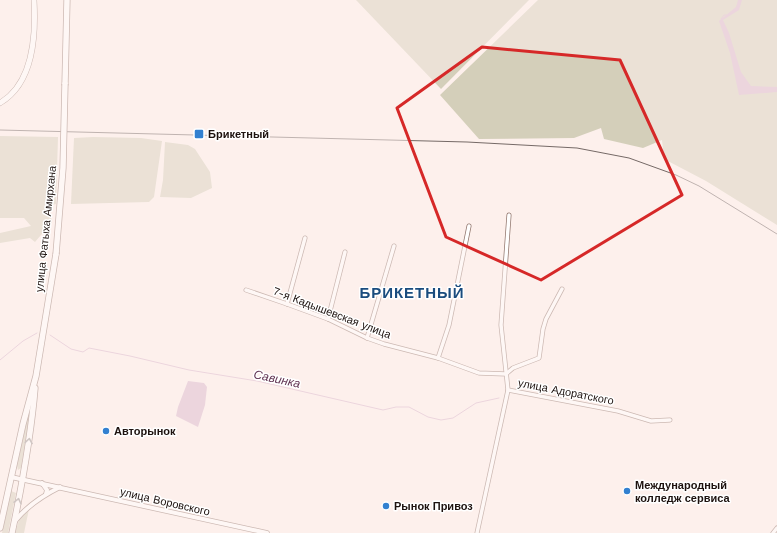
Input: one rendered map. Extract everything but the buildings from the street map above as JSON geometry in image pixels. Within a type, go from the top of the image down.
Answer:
[{"type":"main road","points":[[0,102],[18,87],[27,71],[31,58],[34,32],[34,0]]},
{"type":"main road","name":"улица Фатыха Амирхана","points":[[0,528],[36,376],[56,254],[63,168],[67,0]]},
{"type":"main road","name":"улица Фатыха Амирхана","points":[[12,533],[32,425],[36,376]]},
{"type":"street","points":[[508,390],[501,325],[509,215]]},
{"type":"street","points":[[438,358],[449,325],[469,226]]},
{"type":"street","points":[[287,304],[305,238]]},
{"type":"street","points":[[367,338],[394,246]]},
{"type":"street","points":[[328,319],[345,252]]},
{"type":"street","points":[[506,374],[513,368],[539,358],[546,319],[562,289]]},
{"type":"street","name":"7-я Кадышевская улица","points":[[246,290],[328,319],[367,338],[384,344],[438,358],[479,373],[506,374]]},
{"type":"street","name":"улица Адоратского","points":[[477,533],[508,390],[618,411],[651,421],[670,420]]},
{"type":"street","name":"улица Воровского","points":[[11,477],[268,533]]},
{"type":"street","points":[[42,483],[47,490],[46,494]]},
{"type":"street","points":[[14,523],[31,504],[60,487]]},
{"type":"street","points":[[773,533],[777,528]]},
{"type":"highlighted area","points":[[482,47],[620,60],[682,195],[541,280],[446,237],[397,108]]},
{"type":"shaded area","points":[[356,0],[529,0],[441,89]]},
{"type":"shaded area","points":[[538,0],[777,0],[777,225],[706,181],[664,159],[662,140],[643,148],[604,139],[601,128],[574,138],[479,139],[440,95]]},
{"type":"shaded area","points":[[738,0],[742,0],[739,10],[723,20],[729,33],[741,72],[751,86],[777,87],[777,92],[739,95],[730,53],[719,21],[736,7]]},
{"type":"shaded area","points":[[0,136],[58,137],[56,204],[48,206],[52,222],[35,242],[30,238],[0,243],[0,233],[31,226],[24,218],[0,218]]},
{"type":"shaded area","points":[[74,138],[141,138],[162,141],[154,197],[149,202],[71,204]]},
{"type":"shaded area","points":[[165,142],[188,145],[195,149],[210,172],[212,188],[191,198],[160,197],[163,180]]},
{"type":"shaded area","points":[[188,381],[204,383],[207,387],[205,405],[198,427],[176,416]]},
{"type":"shaded area","points":[[30,406],[21,468],[18,470],[17,466]]},
{"type":"shaded area","points":[[11,491],[16,493],[8,533],[2,533]]},
{"type":"shaded area","points":[[29,509],[24,533],[15,533],[19,520]]},
{"type":"waterway","points":[[721,19],[724,15],[728,15]]},
{"type":"waterway","name":"Савинка","points":[[0,360],[23,341],[37,333]]},
{"type":"waterway","name":"Савинка","points":[[50,335],[71,349],[83,352],[89,348],[189,370],[257,381],[383,410],[396,407],[409,407],[428,417],[441,420],[453,418],[476,403],[499,398]]},
{"type":"railway","points":[[0,130],[467,142],[577,148],[629,158],[676,175],[699,186],[777,234]]},
{"type":"place","name":"Брикетный","points":[[199,134]]},
{"type":"place","name":"Авторынок","points":[[106,431]]},
{"type":"place","name":"Международный колледж сервиса","points":[[627,491]]},
{"type":"place","name":"Рынок Привоз","points":[[386,506]]},
{"type":"district","name":"БРИКЕТНЫЙ","points":[[412,293]]}]
